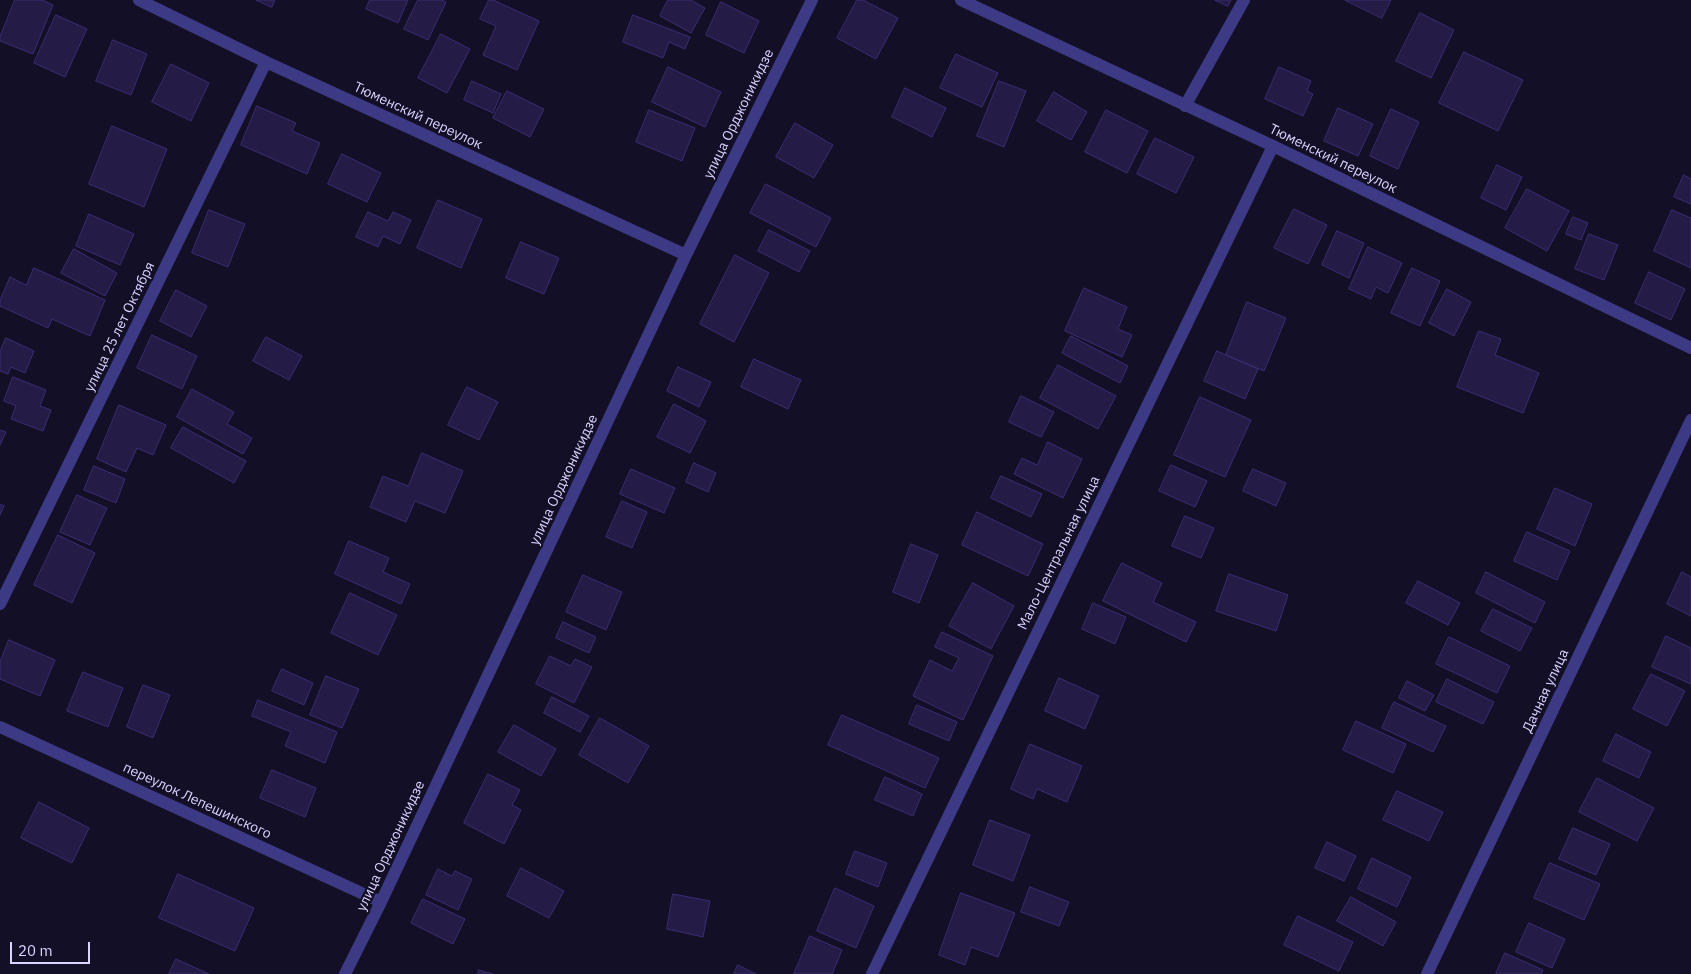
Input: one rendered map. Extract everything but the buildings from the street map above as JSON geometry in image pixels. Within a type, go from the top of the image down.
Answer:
[{"type":"street","name":"Тюменский переулок","points":[[139,0],[266,62],[686,255]]},
{"type":"street","name":"улица Орджоникидзе","points":[[346,974],[686,255],[812,0]]},
{"type":"street","name":"Тюменский переулок","points":[[961,0],[1273,146],[1691,348]]},
{"type":"street","points":[[1185,106],[1244,0]]},
{"type":"street","name":"улица 25 лет Октября","points":[[0,604],[266,62]]},
{"type":"street","name":"Мало-Центральная улица","points":[[872,974],[1273,146]]},
{"type":"street","name":"Дачная улица","points":[[1427,974],[1691,420]]},
{"type":"street","name":"переулок Лепешинского","points":[[0,727],[381,902]]}]
